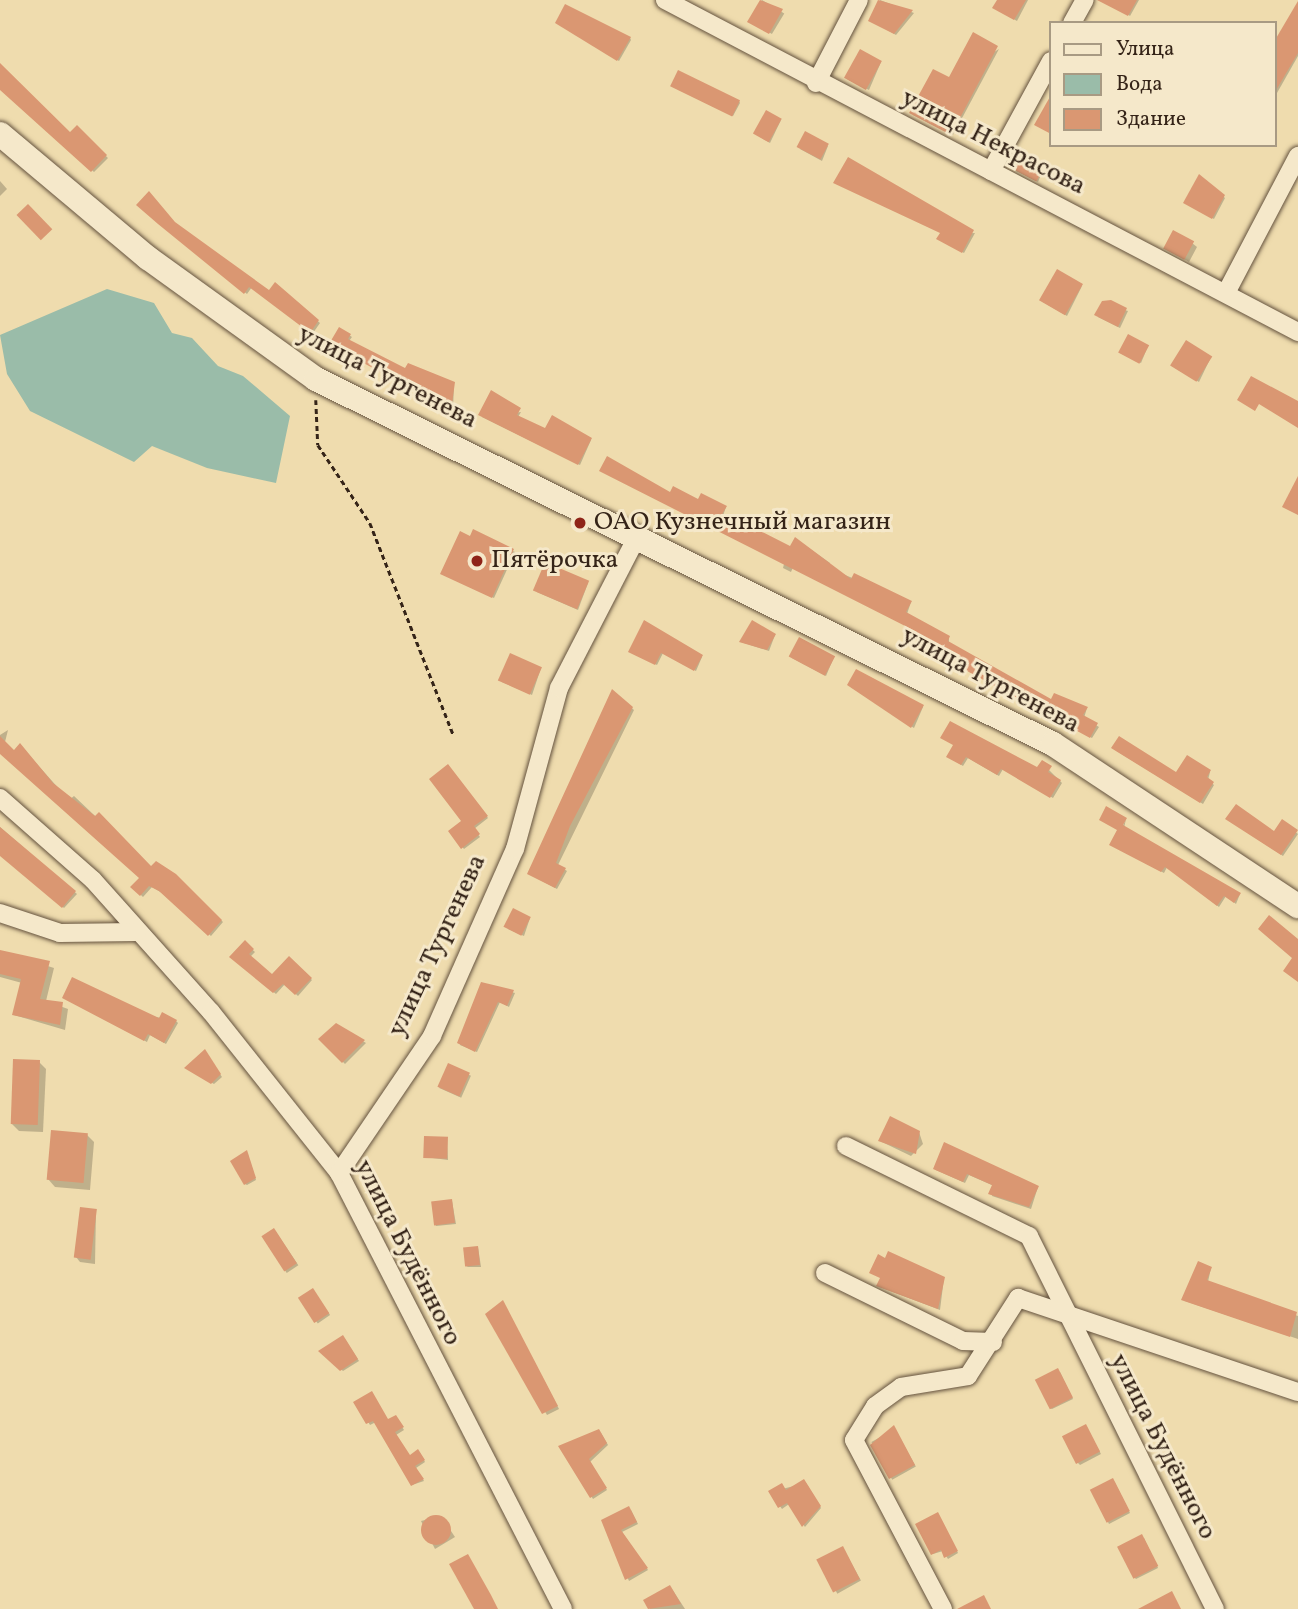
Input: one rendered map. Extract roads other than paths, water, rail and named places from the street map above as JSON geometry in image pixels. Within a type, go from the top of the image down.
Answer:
[{"type":"street","name":"улица Некрасова","points":[[665,0],[816,83],[991,171],[1298,332]]},
{"type":"street","points":[[816,83],[859,0]]},
{"type":"street","points":[[1073,21],[1085,0]]},
{"type":"street","points":[[991,171],[1050,63]]},
{"type":"street","name":"улица Тургенева","points":[[0,134],[148,258],[316,379],[638,536],[1053,744],[1298,906]]},
{"type":"street","points":[[1226,293],[1298,156]]},
{"type":"street","name":"улица Тургенева","points":[[339,1173],[432,1036],[515,849],[559,688],[638,536]]},
{"type":"street","name":"улица Будённого","points":[[0,798],[93,880],[211,1012],[339,1173],[564,1609]]},
{"type":"street","points":[[0,913],[60,933],[137,932]]},
{"type":"street","name":"улица Будённого","points":[[846,1146],[1029,1236],[1215,1609]]},
{"type":"street","points":[[825,1273],[963,1341],[993,1342]]},
{"type":"street","name":"улица Будённого","points":[[943,1609],[854,1440],[875,1406],[901,1387],[968,1376],[993,1342],[1018,1298],[1063,1308],[1298,1392]]},
{"type":"water","points":[[107,289],[154,303],[172,333],[192,338],[218,366],[243,376],[290,416],[276,483],[207,468],[152,446],[134,462],[30,411],[7,374],[0,335]]},
{"type":"place","name":"ОАО Кузнечный магазин","points":[[580,523]]},
{"type":"place","name":"Пятёрочка","points":[[477,561]]}]
